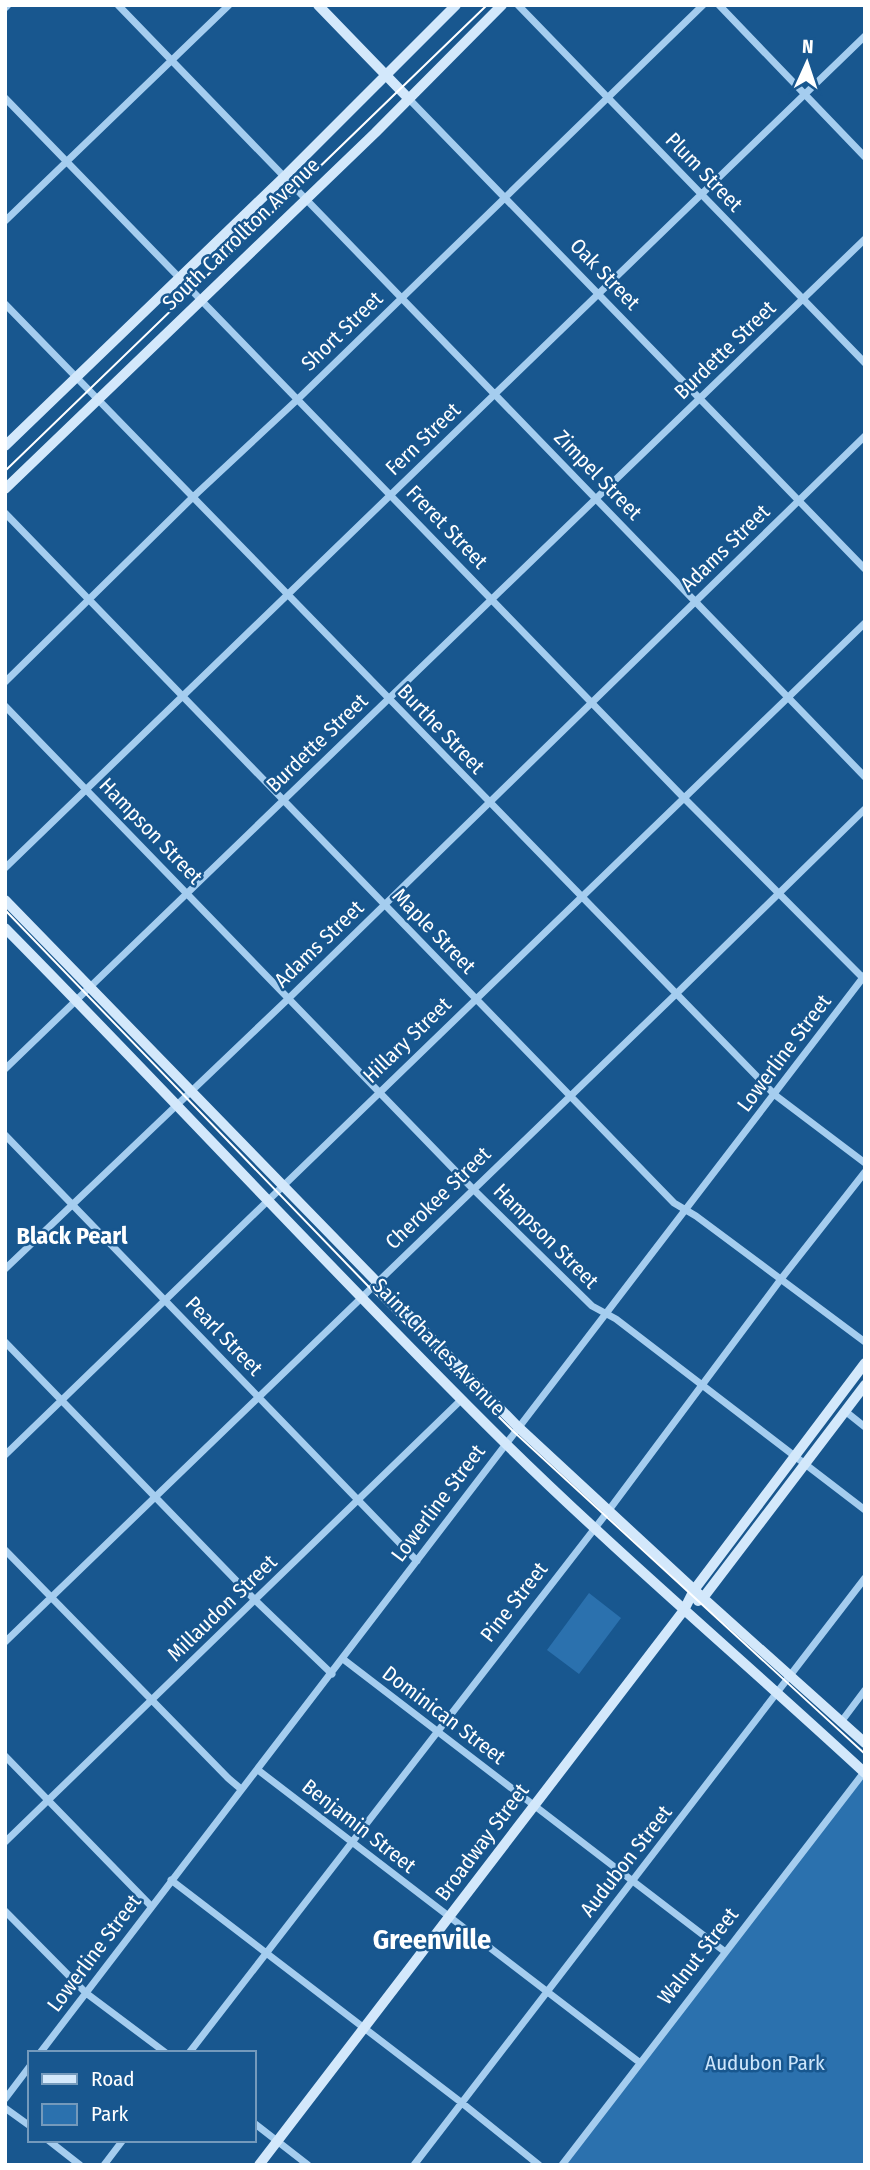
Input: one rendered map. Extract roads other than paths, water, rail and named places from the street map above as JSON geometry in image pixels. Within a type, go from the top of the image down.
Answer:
[{"type":"main road","name":"Oak Street","points":[[318,5],[409,99]]},
{"type":"main road","name":"South Carrollton Avenue","points":[[5,446],[284,177],[456,5]]},
{"type":"main road","name":"South Carrollton Avenue","points":[[5,489],[409,99],[502,5]]},
{"type":"main road","name":"Saint Charles Avenue","points":[[5,900],[517,1426],[790,1678],[865,1743]]},
{"type":"main road","name":"Saint Charles Avenue","points":[[5,928],[505,1443],[684,1610],[779,1692],[864,1772]]},
{"type":"main road","name":"Broadway Street","points":[[698,1594],[795,1456],[865,1363]]},
{"type":"main road","name":"Broadway Street","points":[[259,2165],[684,1610],[805,1464],[865,1385]]},
{"type":"street","points":[[118,5],[284,177]]},
{"type":"street","points":[[5,221],[229,5]]},
{"type":"street","name":"Plum Street","points":[[518,5],[865,363]]},
{"type":"street","name":"Short Street","points":[[5,682],[192,497],[298,399],[703,5]]},
{"type":"street","points":[[719,5],[865,157]]},
{"type":"street","name":"Fern Street","points":[[5,868],[865,36]]},
{"type":"street","name":"Freret Street","points":[[5,98],[683,797],[864,978]]},
{"type":"street","name":"Oak Street","points":[[409,99],[865,569]]},
{"type":"street","name":"Zimpel Street","points":[[284,177],[865,777]]},
{"type":"street","name":"Burdette Street","points":[[5,1069],[865,239]]},
{"type":"street","name":"Burthe Street","points":[[5,304],[775,1095],[865,1163]]},
{"type":"street","name":"Adams Street","points":[[5,1269],[288,999],[865,436]]},
{"type":"street","name":"Maple Street","points":[[5,513],[674,1203],[696,1216],[865,1342]]},
{"type":"street","name":"Hillary Street","points":[[5,1455],[865,623]]},
{"type":"street","name":"Hampson Street","points":[[5,706],[473,1189],[592,1306],[616,1319],[865,1510]]},
{"type":"street","name":"Cherokee Street","points":[[5,1642],[865,809]]},
{"type":"street","name":"Lowerline Street","points":[[42,2051],[170,1880],[332,1674],[517,1426],[864,978]]},
{"type":"street","name":"Pearl Street","points":[[5,1135],[417,1561]]},
{"type":"street","name":"Pine Street","points":[[191,2051],[609,1510],[781,1279],[865,1172]]},
{"type":"street","points":[[5,1342],[255,1600],[332,1674]]},
{"type":"street","name":"Millaudon Street","points":[[5,1842],[462,1399]]},
{"type":"street","points":[[845,1411],[865,1427]]},
{"type":"street","points":[[5,1550],[241,1789]]},
{"type":"street","name":"Audubon Street","points":[[414,2165],[865,1578]]},
{"type":"street","name":"Dominican Street","points":[[342,1659],[724,1951]]},
{"type":"street","points":[[841,1721],[865,1690]]},
{"type":"street","points":[[5,1756],[151,1906]]},
{"type":"street","name":"Benjamin Street","points":[[258,1770],[639,2062]]},
{"type":"street","name":"Walnut Street","points":[[562,2165],[864,1772]]},
{"type":"street","points":[[170,1880],[539,2165]]},
{"type":"street","points":[[5,1911],[86,1993],[163,2051]]},
{"type":"street","points":[[5,2099],[28,2069]]},
{"type":"street","points":[[5,2108],[28,2125]]},
{"type":"street","points":[[256,2125],[308,2165]]},
{"type":"street","points":[[51,2142],[80,2165]]},
{"type":"street","points":[[104,2165],[121,2142]]},
{"type":"tram line","points":[[5,471],[487,5]]},
{"type":"tram line","points":[[5,910],[370,1288],[513,1431],[865,1754]]},
{"type":"district","name":"Black Pearl","points":[[72,1236]]},
{"type":"district","name":"Greenville","points":[[432,1939]]},
{"type":"park label","name":"Audubon Park","points":[[765,2063]]}]
